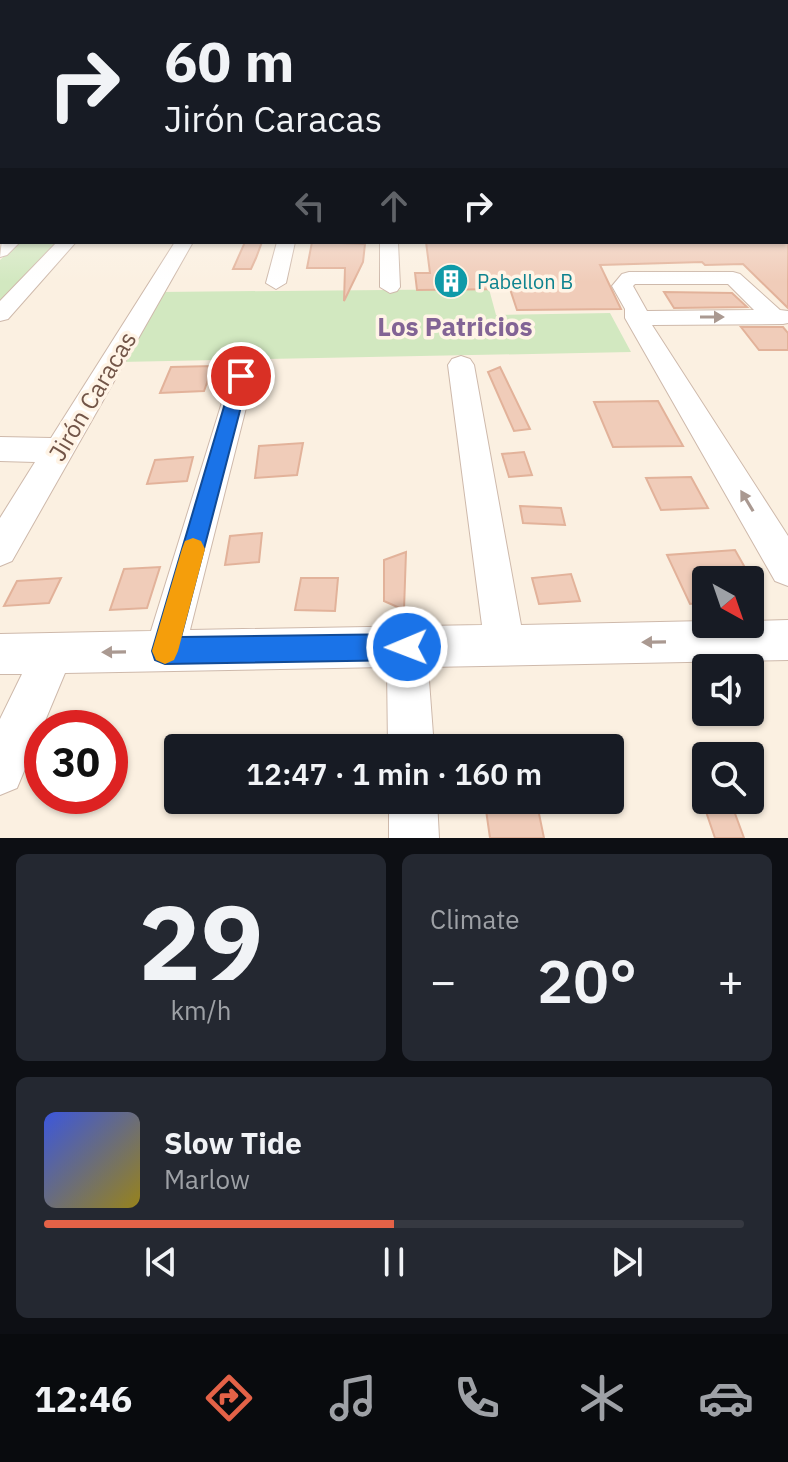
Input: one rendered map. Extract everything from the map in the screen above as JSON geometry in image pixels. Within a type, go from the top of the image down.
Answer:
[{"type":"street","points":[[0,314],[65,244]]},
{"type":"street","name":"Jirón Caracas","points":[[0,549],[183,244]]},
{"type":"street","points":[[276,283],[286,244]]},
{"type":"street","points":[[389,244],[390,287]]},
{"type":"street","points":[[781,317],[733,278],[629,278],[622,281],[636,309],[636,318],[788,568]]},
{"type":"street","points":[[636,318],[781,317]]},
{"type":"street","points":[[461,365],[505,645]]},
{"type":"street","points":[[165,651],[241,376]]},
{"type":"street","points":[[0,449],[59,450]]},
{"type":"street","points":[[0,654],[788,640]]},
{"type":"street","points":[[407,647],[410,734]]},
{"type":"street","points":[[0,771],[53,653]]},
{"type":"street","points":[[413,814],[414,838]]},
{"type":"green space","points":[[18,244],[63,244],[0,312],[0,260]]},
{"type":"green space","points":[[489,289],[496,315],[610,313],[631,352],[119,362],[159,292]]},
{"type":"building","points":[[244,244],[261,244],[251,269],[233,269]]},
{"type":"building","points":[[312,244],[365,244],[363,262],[344,301],[345,268],[307,268]]},
{"type":"building","points":[[426,244],[788,244],[788,308],[743,264],[600,265],[621,309],[517,310],[510,289],[417,290],[415,273],[430,273]]},
{"type":"building","points":[[664,292],[732,293],[747,307],[674,308]]},
{"type":"building","points":[[741,327],[783,327],[788,333],[788,350],[759,350]]},
{"type":"building","points":[[213,366],[204,391],[160,393],[171,367]]},
{"type":"building","points":[[500,367],[530,429],[514,431],[488,372]]},
{"type":"building","points":[[658,401],[683,446],[613,447],[594,402]]},
{"type":"building","points":[[303,443],[297,475],[255,478],[259,446]]},
{"type":"building","points":[[524,452],[532,475],[509,477],[502,454]]},
{"type":"building","points":[[193,457],[187,481],[147,484],[155,460]]},
{"type":"building","points":[[691,477],[708,508],[661,510],[646,478]]},
{"type":"building","points":[[520,506],[561,508],[565,525],[523,523]]},
{"type":"building","points":[[262,533],[259,562],[225,565],[230,536]]},
{"type":"building","points":[[735,550],[744,566],[692,566],[690,604],[667,555]]},
{"type":"building","points":[[406,552],[404,610],[384,601],[384,560]]},
{"type":"building","points":[[160,567],[147,608],[110,610],[124,569]]},
{"type":"building","points":[[571,574],[580,601],[539,604],[532,578]]},
{"type":"building","points":[[61,578],[49,603],[4,606],[17,581]]},
{"type":"building","points":[[301,578],[338,578],[335,611],[295,610]]},
{"type":"building","points":[[487,814],[539,814],[544,838],[490,838]]},
{"type":"building","points":[[707,814],[735,814],[744,838],[715,838]]},
{"type":"slow traffic","points":[[165,651],[193,549]]},
{"type":"place","name":"Pabellon B","points":[[451,281]]},
{"type":"district","name":"Los Patricios","points":[[455,326]]},
{"type":"route","points":[[241,376],[165,651],[407,647]]}]
